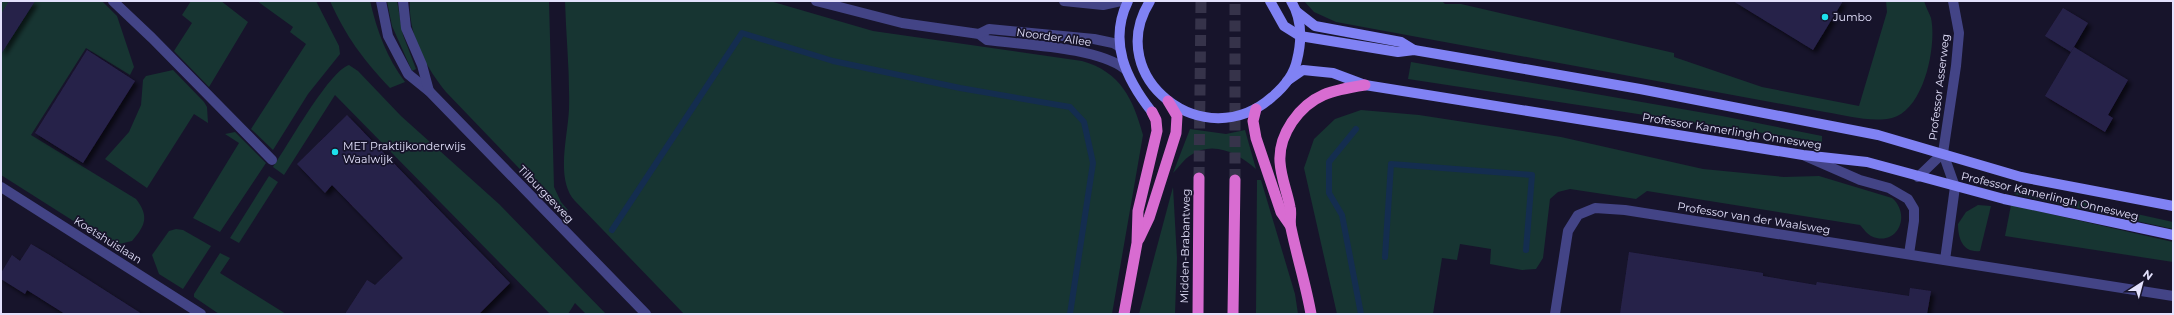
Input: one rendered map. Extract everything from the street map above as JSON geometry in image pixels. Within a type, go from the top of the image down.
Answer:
[{"type":"highway","points":[[1311,314],[1290,225],[1291,208],[1284,188],[1280,163],[1282,141],[1286,131],[1297,114],[1312,100],[1340,89],[1365,85]]},
{"type":"highway","points":[[1137,243],[1149,218],[1176,134],[1177,116],[1168,101]]},
{"type":"highway","points":[[1256,109],[1253,121],[1256,138],[1281,212],[1290,225]]},
{"type":"highway","points":[[1124,314],[1137,243],[1138,211],[1157,131],[1156,120],[1152,112]]},
{"type":"highway","name":"Midden-Brabantweg","points":[[1198,314],[1199,178]]},
{"type":"highway","points":[[1233,314],[1235,180]]},
{"type":"main road","points":[[1128,1],[1121,20],[1120,47],[1125,69],[1131,84],[1152,112]]},
{"type":"main road","points":[[1150,1],[1140,29],[1139,56],[1144,73],[1168,101],[1196,116],[1208,118],[1231,118],[1256,109],[1276,94],[1287,81],[1295,67],[1300,36],[1297,12],[1291,1]]},
{"type":"main road","points":[[1270,1],[1284,26],[1300,36]]},
{"type":"main road","name":"Professor Kamerlingh Onnesweg","points":[[1297,12],[1315,26],[1402,42],[1414,50]]},
{"type":"main road","name":"Professor Kamerlingh Onnesweg","points":[[1300,36],[1398,52],[1414,50],[1640,89],[1848,129],[1878,135],[2021,177],[2173,206]]},
{"type":"main road","points":[[1120,47],[1139,56]]},
{"type":"main road","name":"Professor Kamerlingh Onnesweg","points":[[1287,81],[1303,70],[1333,73],[1365,85],[1803,155],[1867,162],[1956,187],[2173,235]]},
{"type":"street","points":[[113,1],[152,38],[272,160]]},
{"type":"street","name":"Tilburgseweg","points":[[381,1],[388,36],[408,74],[430,91],[646,314]]},
{"type":"street","name":"Tilburgseweg","points":[[403,1],[406,28],[422,65],[430,91]]},
{"type":"street","name":"Noorder Allee","points":[[816,1],[902,23],[979,34],[987,40],[1092,53],[1115,61],[1125,69]]},
{"type":"street","points":[[1064,1],[1103,5],[1121,1]]},
{"type":"street","name":"Professor Asserweg","points":[[1953,1],[1959,33],[1956,66],[1942,153],[1956,187]]},
{"type":"street","name":"Noorder Allee","points":[[979,34],[989,30],[1010,31],[1094,39],[1113,43],[1120,47]]},
{"type":"street","name":"Professor Asserweg","points":[[1918,177],[1942,153]]},
{"type":"street","points":[[1803,155],[1860,180],[1889,188],[1908,200],[1914,209],[1914,221],[1909,254]]},
{"type":"street","name":"Koetshuislaan","points":[[1,187],[201,314]]},
{"type":"street","points":[[1945,260],[1956,187]]},
{"type":"street","name":"Professor van der Waalsweg","points":[[1555,314],[1568,231],[1578,215],[1595,208],[1625,210],[2173,296]]},
{"type":"green space","points":[[1,1],[102,1],[117,16],[134,67],[130,75],[86,48],[31,135],[136,199],[143,210],[144,220],[143,225],[132,241],[115,245],[105,241],[1,175]]},
{"type":"green space","points":[[191,1],[221,1],[248,22],[209,87],[174,51],[192,23],[182,15]]},
{"type":"green space","points":[[257,1],[316,1],[339,46],[340,54],[308,94],[273,150],[251,129],[306,44],[290,32],[293,27]]},
{"type":"green space","points":[[330,1],[370,1],[383,44],[405,82],[390,88],[371,67],[349,37]]},
{"type":"green space","points":[[387,1],[397,1],[403,35],[416,69],[412,71],[392,26]]},
{"type":"green space","points":[[410,1],[549,1],[554,187],[561,202],[568,210],[563,214],[446,92],[425,61],[415,38],[410,14]]},
{"type":"green space","points":[[565,1],[770,1],[873,31],[1082,61],[1107,72],[1116,80],[1130,99],[1143,135],[1112,314],[684,314],[575,201],[569,192],[565,181],[564,169],[569,109]]},
{"type":"green space","points":[[1304,1],[1442,1],[1445,4],[1461,4],[1674,53],[1674,57],[1762,87],[1859,106],[1887,12],[1886,1],[1924,1],[1931,18],[1932,44],[1926,76],[1912,103],[1903,113],[1892,118],[1876,120],[1858,118],[1336,22],[1314,12]]},
{"type":"green space","points":[[1411,62],[1722,116],[1822,136],[1822,142],[1408,79]]},
{"type":"green space","points":[[349,65],[358,71],[401,116],[499,204],[606,314],[586,314],[575,303],[568,314],[550,314],[335,95],[284,175],[273,167],[320,95],[341,70]]},
{"type":"green space","points":[[173,70],[204,102],[207,107],[208,123],[194,114],[147,188],[105,159],[129,132],[141,105],[143,80],[146,76]]},
{"type":"green space","points":[[1361,110],[1419,115],[1561,137],[1703,169],[1784,177],[1819,176],[1892,198],[1898,205],[1901,213],[1901,221],[1899,228],[1894,234],[1888,238],[1880,239],[1871,236],[1860,225],[1647,191],[1636,199],[1570,189],[1558,192],[1550,199],[1543,258],[1536,269],[1522,270],[1490,264],[1491,249],[1460,244],[1457,260],[1442,258],[1433,314],[1337,314],[1304,168],[1314,139],[1335,119]]},
{"type":"green space","points":[[1190,129],[1226,134],[1245,130],[1256,169],[1241,158],[1225,150],[1208,149],[1199,151],[1188,157],[1173,173]]},
{"type":"green space","points":[[235,132],[266,163],[220,232],[193,218],[239,143],[225,134]]},
{"type":"green space","points":[[269,176],[278,182],[239,243],[230,238]]},
{"type":"green space","points":[[1257,180],[1261,180],[1295,294],[1298,314],[1256,314]]},
{"type":"green space","points":[[1173,187],[1177,258],[1175,314],[1139,314]]},
{"type":"green space","points":[[2015,187],[2173,222],[2173,229],[2014,194]]},
{"type":"green space","points":[[1978,205],[1991,206],[1980,251],[1974,251],[1969,250],[1960,240],[1958,224],[1966,212]]},
{"type":"green space","points":[[2011,205],[2173,242],[2173,262],[2005,236]]},
{"type":"green space","points":[[176,229],[183,230],[211,246],[183,289],[159,274],[152,255],[169,231]]},
{"type":"green space","points":[[220,253],[230,258],[220,273],[286,314],[219,314],[194,297],[194,294]]},
{"type":"building","points":[[9,1],[35,1],[1,54],[1,14]]},
{"type":"building","points":[[1733,1],[1843,1],[1813,50]]},
{"type":"building","points":[[2063,8],[2088,23],[2071,52],[2045,36]]},
{"type":"building","points":[[2074,47],[2128,80],[2108,115],[2113,118],[2105,132],[2045,96]]},
{"type":"building","points":[[87,50],[135,81],[83,163],[35,133]]},
{"type":"building","points":[[347,115],[510,283],[479,314],[345,314],[367,280],[375,285],[403,258],[332,185],[325,193],[297,164]]},
{"type":"building","points":[[31,244],[142,314],[65,314],[27,290],[25,294],[1,279],[1,273],[12,255],[20,261]]},
{"type":"building","points":[[1629,252],[1763,273],[1763,276],[1816,285],[1817,282],[1909,296],[1910,288],[1931,291],[1927,314],[1620,314]]},
{"type":"waterway","points":[[612,230],[742,33],[833,61],[960,88],[1070,107],[1084,122],[1093,163],[1070,314]]},
{"type":"waterway","points":[[1356,129],[1329,162],[1329,193],[1342,215],[1361,314]]},
{"type":"waterway","points":[[1385,257],[1391,164],[1532,175],[1526,250]]},
{"type":"tunnel","points":[[1199,178],[1201,1]]},
{"type":"tunnel","points":[[1235,1],[1235,180]]},
{"type":"place","name":"Jumbo","points":[[1825,17]]},
{"type":"place","name":"MET Praktijkonderwijs Waalwijk","points":[[335,152]]}]
